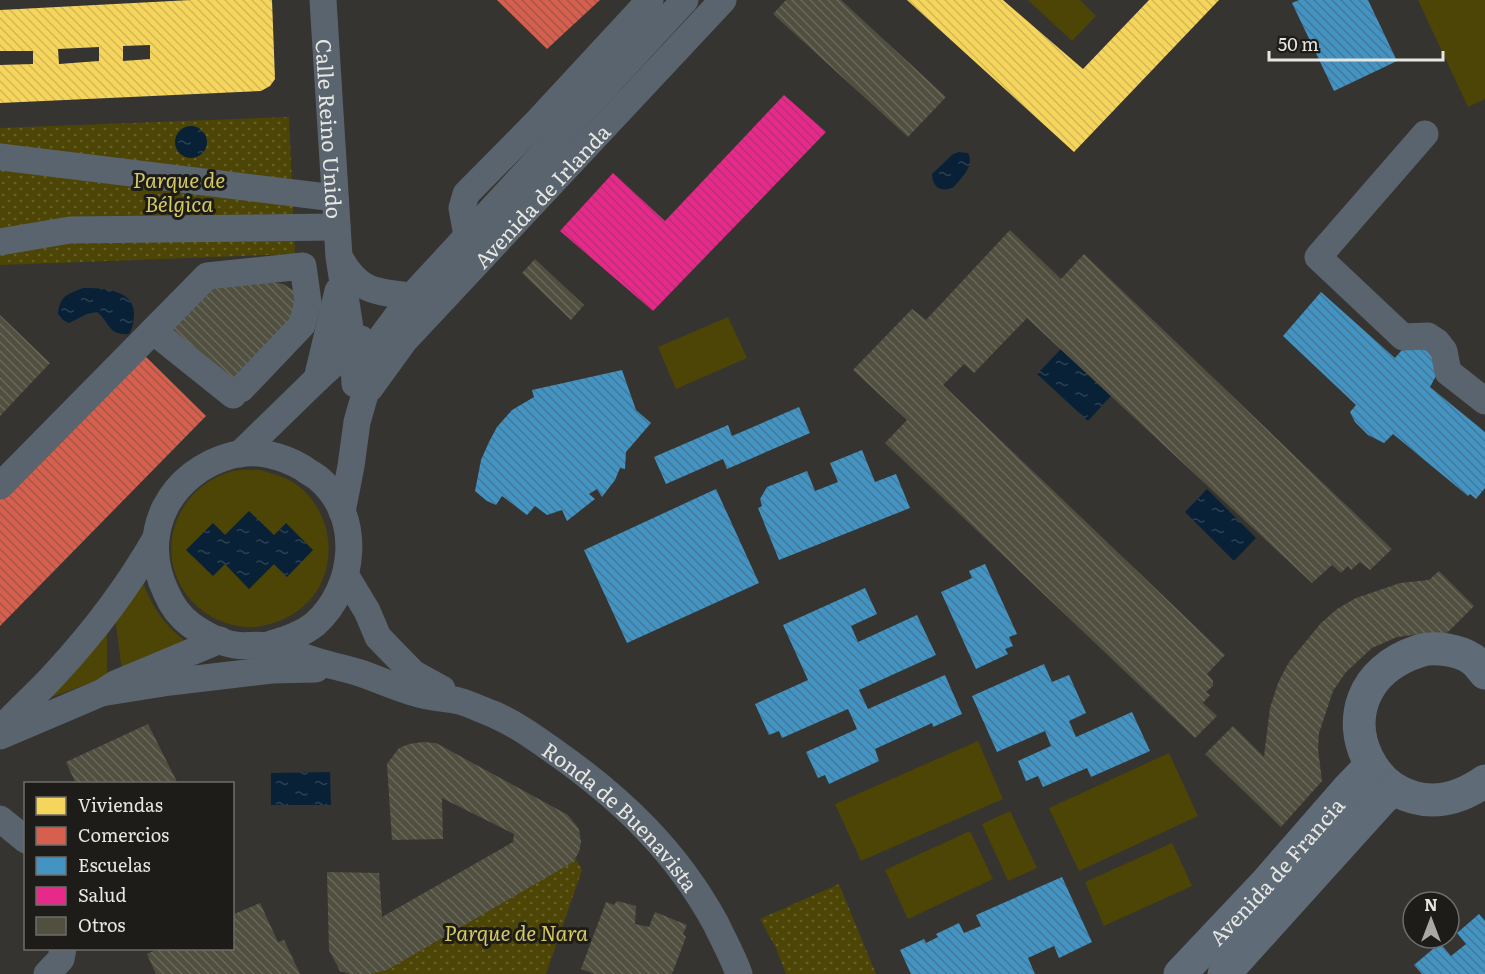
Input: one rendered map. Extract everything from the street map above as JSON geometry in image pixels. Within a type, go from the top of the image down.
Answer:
[{"type":"main road","points":[[1481,659],[1449,650],[1424,650],[1400,657],[1379,673],[1365,694],[1359,718],[1360,743],[1370,766],[1395,790],[1412,798],[1432,801],[1451,799],[1469,792],[1485,781]]},
{"type":"main road","name":"Avenida de Francia","points":[[1180,974],[1266,883],[1370,766]]},
{"type":"main road","name":"Avenida de Francia","points":[[1224,974],[1383,798],[1395,790]]},
{"type":"street","name":"Calle Reino Unido","points":[[323,0],[340,267],[353,347],[357,422]]},
{"type":"street","name":"Avenida de Irlanda","points":[[342,512],[370,358],[377,343],[412,296],[467,236],[655,8],[685,0]]},
{"type":"street","name":"Avenida de Irlanda","points":[[365,394],[404,341],[723,0]]},
{"type":"street","points":[[1425,134],[1318,257],[1403,337],[1428,336],[1437,342],[1444,351],[1448,372],[1485,401]]},
{"type":"street","points":[[0,157],[335,198]]},
{"type":"street","points":[[0,242],[70,230],[338,227]]},
{"type":"street","points":[[0,486],[207,276],[303,266],[308,302],[301,339],[237,392],[153,331]]},
{"type":"street","name":"Calle Reino Unido","points":[[317,379],[340,267]]},
{"type":"street","points":[[340,267],[361,285],[382,292],[412,296]]},
{"type":"street","name":"Avenida de Irlanda","points":[[240,454],[317,379],[412,296]]},
{"type":"street","name":"Ronda de Buenavista","points":[[265,646],[296,637],[314,625],[337,598],[349,561],[348,532],[342,512],[330,490],[319,479],[289,460],[261,453],[240,454],[206,464],[184,481],[167,504],[160,519],[156,538],[156,564],[160,579],[170,602],[192,625],[235,645],[265,646],[359,673],[422,695],[460,702],[519,726],[577,768],[629,812],[679,864],[701,896],[735,961],[739,974]]},
{"type":"street","name":"Ronda de Buenavista","points":[[0,730],[54,675],[106,614],[138,570],[156,538]]},
{"type":"street","name":"Ronda de Buenavista","points":[[346,576],[368,611],[378,637],[414,673],[438,686],[460,702]]},
{"type":"street","name":"Ronda de Buenavista","points":[[0,736],[220,640]]},
{"type":"street","name":"Ronda de Buenavista","points":[[101,693],[272,670],[310,669],[359,673]]},
{"type":"street","points":[[0,819],[24,838]]},
{"type":"street","points":[[47,974],[61,959],[63,950]]},
{"type":"green space","points":[[1028,0],[1080,0],[1096,16],[1072,41]]},
{"type":"green space","points":[[1418,0],[1485,0],[1485,99],[1468,107]]},
{"type":"green space","name":"Parque de Bélgica","points":[[289,117],[295,254],[0,265],[0,128]]},
{"type":"green space","points":[[728,317],[747,358],[676,389],[658,347]]},
{"type":"green space","points":[[261,470],[298,485],[308,495],[323,520],[329,549],[324,577],[308,602],[290,616],[277,622],[245,627],[212,617],[192,601],[178,581],[172,560],[172,537],[179,516],[191,497],[209,481],[233,471]],"holes":[[[213,523],[225,535],[274,536],[287,524],[287,577],[274,564],[249,589],[225,564]]]},
{"type":"green space","points":[[142,580],[161,617],[174,632],[191,645],[122,671],[115,617]]},
{"type":"green space","points":[[107,628],[107,677],[52,697]]},
{"type":"green space","points":[[978,741],[1003,799],[861,861],[835,804]]},
{"type":"green space","points":[[1169,753],[1198,816],[1079,871],[1049,808]]},
{"type":"green space","points":[[1010,811],[1037,868],[1008,881],[982,824]]},
{"type":"green space","points":[[970,831],[993,879],[908,919],[885,870]]},
{"type":"green space","points":[[1172,843],[1192,886],[1104,926],[1085,882]]},
{"type":"green space","name":"Parque de Nara","points":[[570,849],[582,870],[546,974],[354,974]]},
{"type":"green space","points":[[839,884],[876,974],[786,974],[776,948],[760,919]]},
{"type":"water","points":[[191,126],[202,131],[207,142],[202,153],[191,158],[180,153],[175,142],[180,131]]},
{"type":"water","points":[[968,153],[970,162],[967,171],[954,187],[938,188],[932,179],[932,174],[953,154]]},
{"type":"water","points":[[83,288],[116,292],[130,300],[134,316],[129,334],[113,331],[97,312],[69,323],[63,320],[58,314],[60,303],[69,294]]},
{"type":"water","points":[[1061,349],[1111,396],[1088,421],[1037,374]]},
{"type":"water","points":[[1207,489],[1256,538],[1234,561],[1185,512]]},
{"type":"water","points":[[249,511],[274,535],[286,523],[313,550],[287,577],[274,564],[249,589],[225,564],[213,576],[186,550],[213,523],[225,535]]},
{"type":"water","points":[[330,772],[331,805],[271,805],[271,773]]},
{"type":"building: Viviendas","points":[[191,0],[272,0],[275,79],[270,86],[261,91],[0,103],[0,65],[33,64],[33,51],[0,51],[0,10]],"holes":[[[150,45],[150,59],[123,61],[123,46]],[[99,47],[99,61],[59,64],[58,49]]]},
{"type":"building: Viviendas","points":[[907,0],[1003,0],[1083,69],[1149,0],[1219,0],[1074,152]]},
{"type":"building: Comercios","points":[[497,0],[600,0],[547,49]]},
{"type":"building: Comercios","points":[[141,352],[206,416],[0,626],[0,495]]},
{"type":"building: Escuelas","points":[[1299,0],[1368,0],[1397,61],[1334,91],[1292,3]]},
{"type":"building: Escuelas","points":[[1321,292],[1395,358],[1401,351],[1410,347],[1427,350],[1432,354],[1437,374],[1430,387],[1485,432],[1485,488],[1476,499],[1470,494],[1468,496],[1393,434],[1384,443],[1368,435],[1355,422],[1350,412],[1356,405],[1283,336]]},
{"type":"building: Escuelas","points":[[622,370],[636,410],[651,423],[626,452],[625,469],[620,468],[615,480],[602,497],[597,489],[589,494],[595,499],[567,521],[562,510],[547,515],[535,506],[527,515],[502,496],[496,505],[475,491],[481,460],[497,427],[512,410],[534,397],[532,390]]},
{"type":"building: Escuelas","points":[[799,407],[810,433],[727,469],[723,459],[666,484],[654,457],[728,425],[732,436]]},
{"type":"building: Escuelas","points":[[862,450],[875,482],[896,474],[910,508],[779,560],[758,508],[762,506],[760,499],[767,487],[807,471],[815,491],[838,482],[830,463]]},
{"type":"building: Escuelas","points":[[716,489],[759,583],[627,643],[584,550]]},
{"type":"building: Escuelas","points":[[985,564],[1017,634],[1009,637],[1013,646],[1005,649],[1008,654],[976,669],[941,592],[972,578],[969,571]]},
{"type":"building: Escuelas","points":[[865,588],[877,614],[851,626],[858,642],[917,615],[936,655],[859,690],[868,709],[945,675],[962,714],[933,727],[932,723],[875,749],[879,761],[829,784],[825,775],[818,778],[806,752],[857,729],[848,709],[782,738],[779,731],[769,735],[755,704],[808,680],[783,625]]},
{"type":"building: Escuelas","points":[[1044,664],[1052,682],[1069,675],[1086,713],[1069,721],[1076,737],[1132,712],[1150,751],[1091,777],[1087,768],[1043,787],[1038,776],[1026,781],[1018,761],[1051,746],[1045,731],[997,752],[972,696]]},
{"type":"building: Escuelas","points":[[1062,877],[1092,942],[1059,958],[1054,946],[1028,958],[1035,974],[911,974],[900,950],[924,939],[926,943],[938,937],[936,934],[959,923],[964,933],[981,926],[976,915]]},
{"type":"building: Escuelas","points":[[1479,914],[1485,921],[1485,974],[1422,974],[1414,965],[1432,950],[1446,950],[1451,956],[1461,950],[1466,944],[1461,938],[1461,930]]},
{"type":"building: Salud","points":[[784,95],[826,132],[653,311],[560,231],[613,173],[665,221]]},
{"type":"building: Otros","points":[[786,0],[841,0],[946,97],[908,137],[773,14]]},
{"type":"building: Otros","points":[[1010,230],[1061,279],[1084,254],[1392,549],[1370,570],[1360,562],[1351,570],[1348,566],[1341,573],[1332,565],[1312,583],[1027,318],[974,373],[964,364],[943,385],[1225,655],[1207,674],[1213,681],[1213,686],[1206,692],[1210,695],[1203,703],[1217,716],[1195,738],[885,443],[907,420],[853,370],[912,309],[926,320]]},
{"type":"building: Otros","points":[[535,259],[584,305],[571,320],[522,273]]},
{"type":"building: Otros","points":[[266,281],[283,284],[294,291],[301,315],[232,392],[160,328],[202,287]]},
{"type":"building: Otros","points":[[0,315],[50,363],[0,416]]},
{"type":"building: Otros","points":[[1439,571],[1474,606],[1446,634],[1428,633],[1397,637],[1372,648],[1346,672],[1333,691],[1319,733],[1318,749],[1322,781],[1281,827],[1205,754],[1233,726],[1264,757],[1270,708],[1278,683],[1289,662],[1321,623],[1337,609],[1356,598],[1400,583],[1429,580]]},
{"type":"building: Otros","points":[[148,724],[177,782],[75,782],[66,762]]},
{"type":"building: Otros","points":[[423,742],[436,743],[568,815],[579,829],[581,842],[579,852],[573,862],[387,970],[370,974],[350,974],[340,971],[329,950],[327,872],[379,873],[382,917],[513,842],[514,834],[442,798],[443,839],[392,840],[387,764],[399,748]]},
{"type":"building: Otros","points":[[617,901],[636,906],[635,924],[649,927],[655,912],[687,925],[683,934],[686,937],[672,974],[595,974],[581,969],[606,902],[614,905]]},
{"type":"building: Otros","points":[[260,903],[278,942],[284,940],[300,974],[156,974],[147,954],[156,950],[234,950],[234,914]]}]
